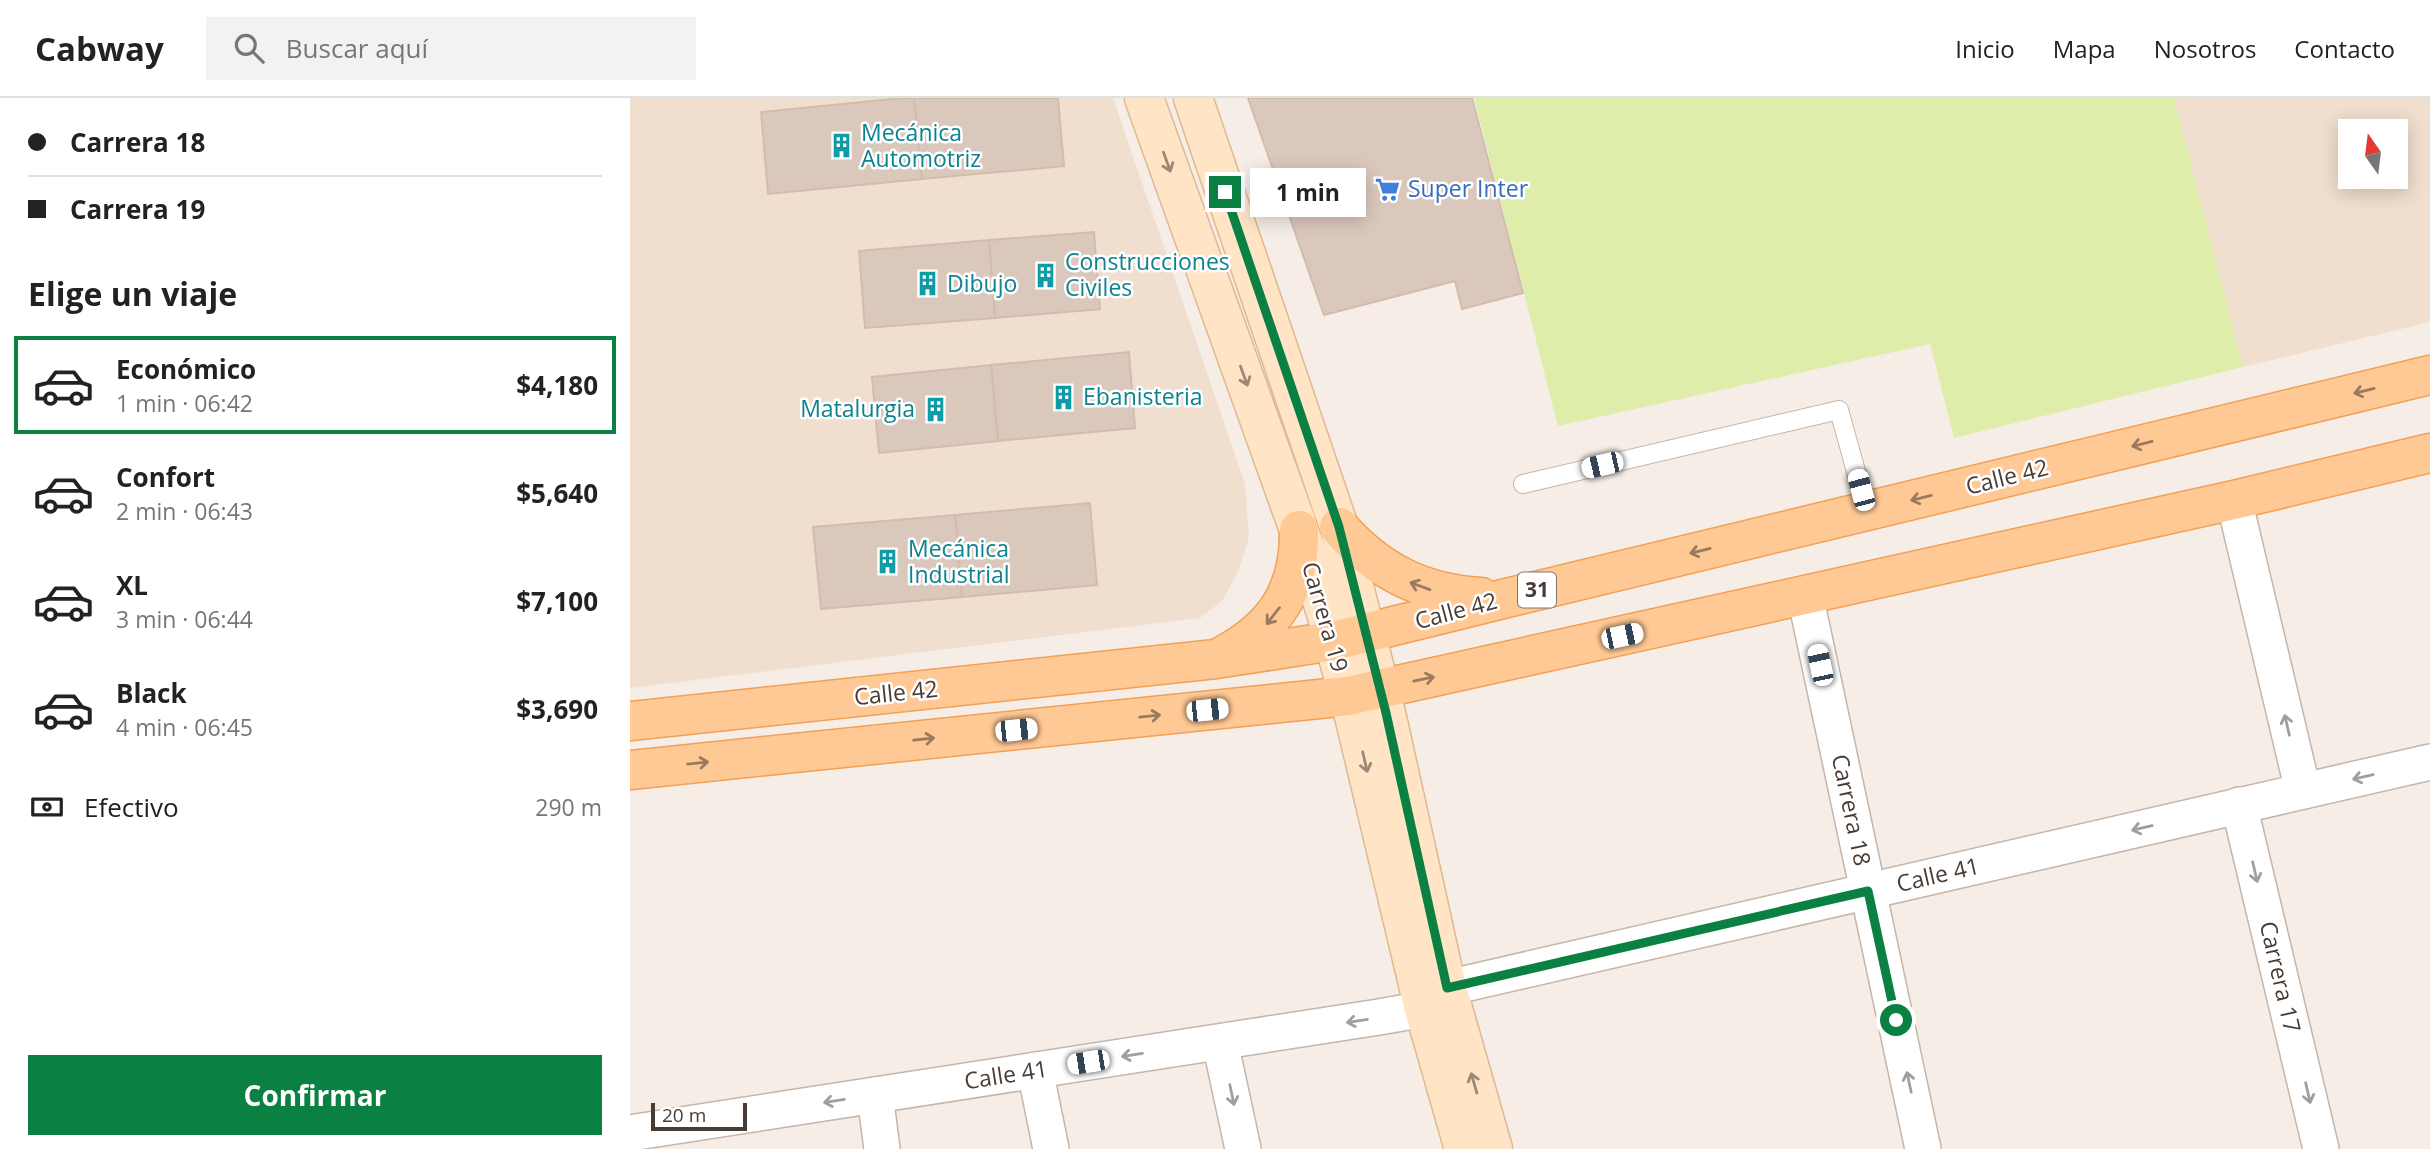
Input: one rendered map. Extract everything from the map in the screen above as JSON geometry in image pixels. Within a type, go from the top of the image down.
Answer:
[{"type":"main road","name":"Carrera 19","points":[[1144,98],[1299,530],[1350,637]]},
{"type":"main road","name":"Carrera 19","points":[[1193,98],[1339,527],[1350,637],[1435,998],[1464,1149]]},
{"type":"main road","name":"Calle 42","points":[[630,721],[1216,660],[1350,637],[2430,375]]},
{"type":"main road","points":[[630,770],[1364,693],[2234,500],[2430,453]]},
{"type":"main road","points":[[1339,527],[1372,560],[1413,584],[1459,596],[1511,597]]},
{"type":"main road","points":[[1216,660],[1248,641],[1262,629],[1284,600],[1297,566],[1299,530]]},
{"type":"main road","name":"Carrera 19","points":[[1435,998],[1493,1149]]},
{"type":"street","points":[[2234,500],[2303,791]]},
{"type":"street","name":"Carrera 18","points":[[1805,595],[1923,1149]]},
{"type":"street","name":"Calle 41","points":[[630,1133],[1220,1042],[1435,998],[1868,891],[2430,762]]},
{"type":"street","name":"Carrera 17","points":[[2239,805],[2322,1149]]},
{"type":"street","points":[[1220,1042],[1243,1149]]},
{"type":"street","points":[[1035,1070],[1051,1149]]},
{"type":"street","points":[[876,1095],[882,1149]]},
{"type":"lane","points":[[1523,484],[1839,410],[1867,511]]},
{"type":"shaded area","points":[[630,98],[1113,98],[1245,484],[1249,537],[1238,572],[1222,601],[1200,618],[630,688]]},
{"type":"shaded area","points":[[2174,98],[2430,98],[2430,322],[2243,367]]},
{"type":"green space","points":[[1474,98],[2174,98],[2243,367],[1954,438],[1930,344],[1558,426]]},
{"type":"building","name":"Mecánica Automotriz","points":[[914,98],[922,179],[768,194],[761,112]]},
{"type":"building","points":[[914,98],[1058,98],[1064,166],[922,179]]},
{"type":"building","name":"Super Inter","points":[[1248,98],[1472,98],[1523,293],[1462,309],[1455,281],[1324,315]]},
{"type":"building","name":"Construcciones Civiles","points":[[1094,232],[1100,309],[995,318],[989,240]]},
{"type":"building","name":"Dibujo","points":[[989,240],[995,318],[865,328],[859,251]]},
{"type":"building","name":"Ebanisteria","points":[[1129,352],[1135,428],[998,441],[991,365]]},
{"type":"building","name":"Matalurgia","points":[[991,365],[998,441],[879,453],[872,377]]},
{"type":"building","points":[[1090,503],[1097,585],[962,597],[955,515]]},
{"type":"building","name":"Mecánica Industrial","points":[[955,515],[962,597],[821,609],[813,527]]},
{"type":"place","name":"Mecánica Automotriz","points":[[841,146]]},
{"type":"place","name":"Super Inter","points":[[1388,189]]},
{"type":"place","name":"Construcciones Civiles","points":[[1045,275]]},
{"type":"place","name":"Dibujo","points":[[927,284]]},
{"type":"place","name":"Ebanisteria","points":[[1063,397]]},
{"type":"place","name":"Matalurgia","points":[[935,409]]},
{"type":"place","name":"Mecánica Industrial","points":[[888,562]]},
{"type":"route","points":[[1225,192],[1339,527],[1386,713],[1447,988],[1868,891],[1896,1020]]}]
